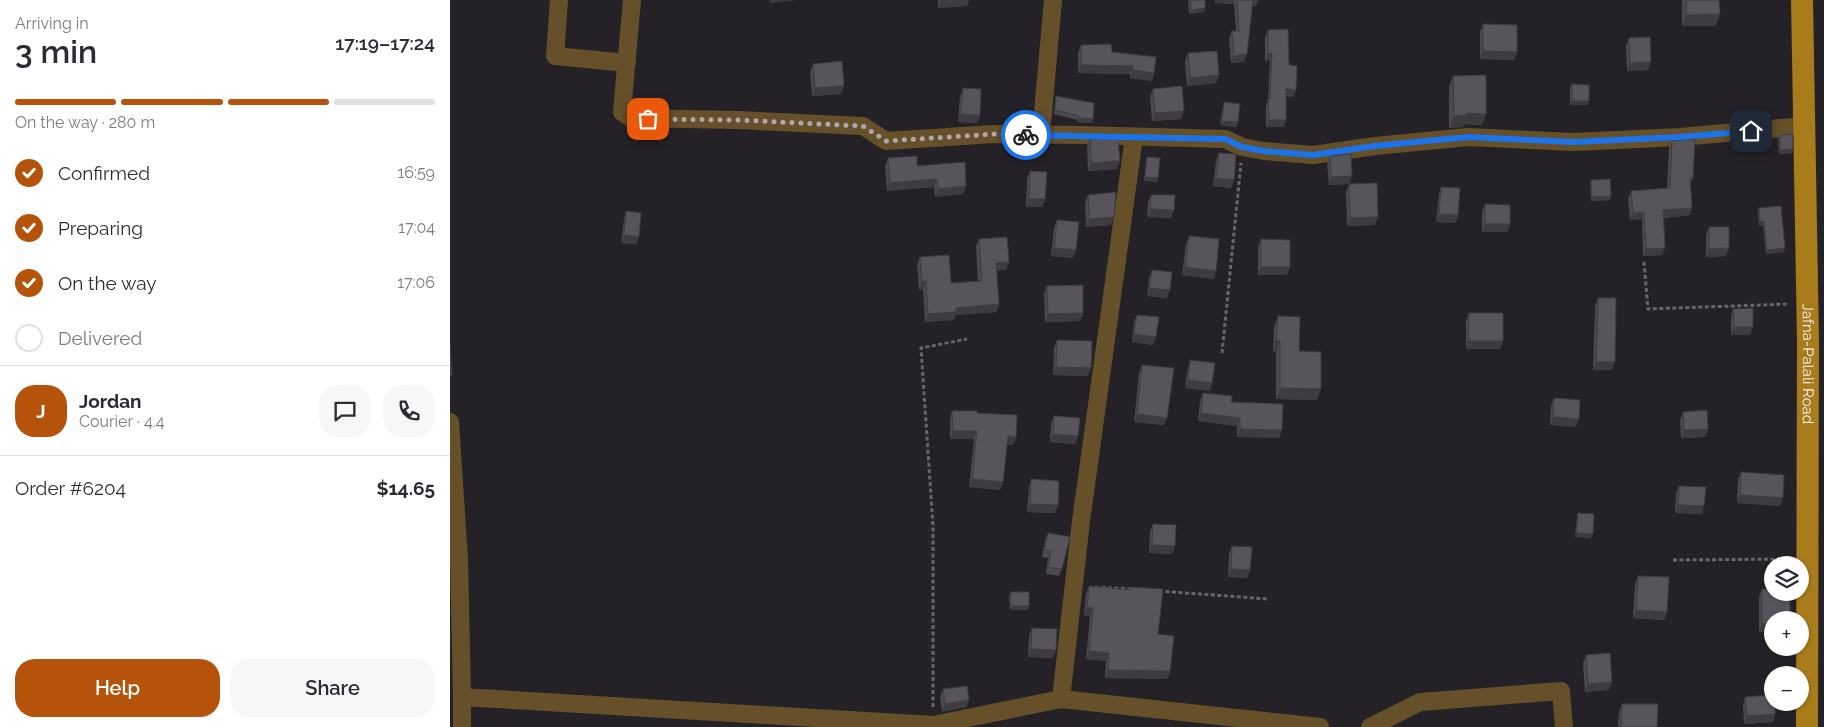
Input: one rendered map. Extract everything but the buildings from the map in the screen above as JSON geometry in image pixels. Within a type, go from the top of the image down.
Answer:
[{"type":"main road","name":"Jafna-Palali Road","points":[[1802,0],[1807,304],[1807,556]]},
{"type":"main road","name":"Jafna-Palali Road","points":[[1807,601],[1807,727]]},
{"type":"street","points":[[560,0],[554,56],[627,63]]},
{"type":"street","points":[[632,0],[622,112],[631,118],[738,120],[863,126],[886,141],[994,134],[1225,139],[1242,147],[1264,151],[1313,155],[1374,146],[1468,137],[1574,142],[1680,137],[1804,126]]},
{"type":"street","points":[[1040,135],[1053,0]]},
{"type":"street","points":[[1061,699],[1098,395],[1134,137]]},
{"type":"street","points":[[450,422],[462,727]]},
{"type":"street","points":[[1370,727],[1420,702],[1561,691],[1564,727]]},
{"type":"street","points":[[462,697],[933,726],[1061,699],[1320,727]]},
{"type":"path","points":[[1222,353],[1242,147]]},
{"type":"path","points":[[1644,262],[1648,309],[1807,304]]},
{"type":"path","points":[[933,726],[932,526],[921,348],[967,338]]},
{"type":"path","points":[[1673,560],[1764,559]]},
{"type":"path","points":[[1074,585],[1142,590]]},
{"type":"path","points":[[1152,590],[1268,599]]},
{"type":"way so far","points":[[648,119],[738,120],[863,126],[886,141],[994,134],[1026,135]]},
{"type":"route","points":[[1026,135],[1225,139],[1242,147],[1264,151],[1313,155],[1374,146],[1468,137],[1574,142],[1680,137],[1751,131]]}]
